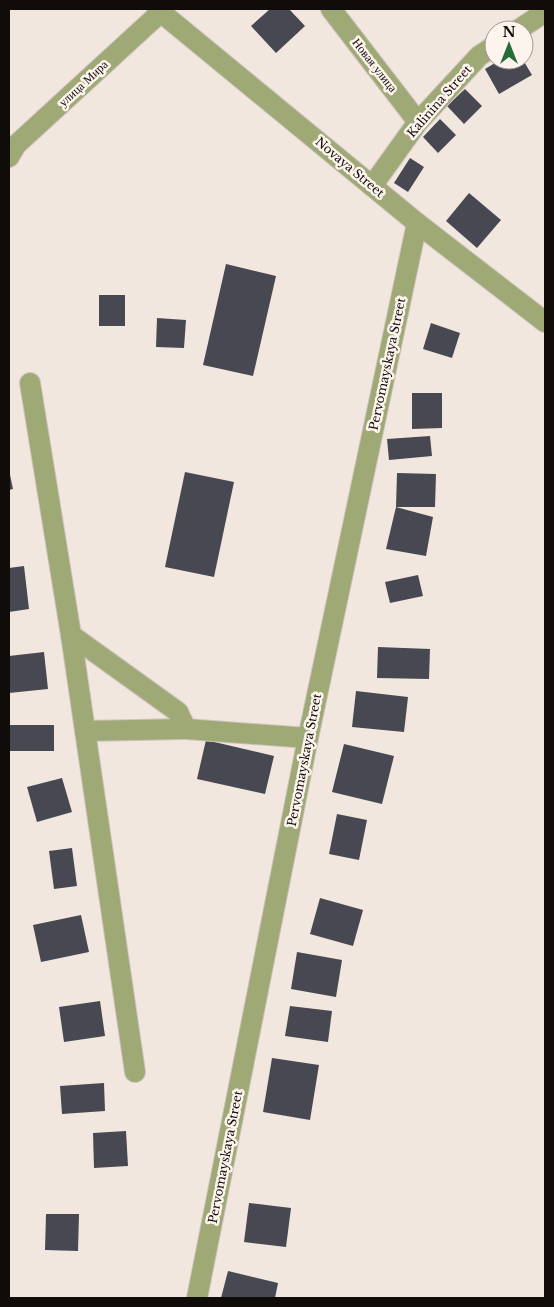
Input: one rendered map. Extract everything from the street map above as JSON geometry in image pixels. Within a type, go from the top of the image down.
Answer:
[{"type":"street","name":"Новая улица","points":[[331,9],[418,122]]},
{"type":"street","name":"улица Мира","points":[[9,157],[16,145],[159,10]]},
{"type":"street","name":"Novaya Street","points":[[159,10],[417,223],[545,322]]},
{"type":"street","points":[[533,20],[545,12]]},
{"type":"street","name":"Kalinina Street","points":[[372,186],[418,122],[484,53]]},
{"type":"street","name":"Pervomayskaya Street","points":[[197,1298],[308,738],[417,223]]},
{"type":"street","points":[[30,383],[71,635],[136,1072]]},
{"type":"street","points":[[71,635],[178,712],[186,729]]},
{"type":"street","points":[[85,731],[186,729],[308,738]]},
{"type":"building","points":[[270,9],[289,9],[305,26],[276,53],[251,26]]},
{"type":"building","points":[[486,70],[529,70],[532,75],[499,94]]},
{"type":"building","points":[[465,89],[482,106],[464,124],[447,106]]},
{"type":"building","points":[[440,119],[456,135],[438,153],[423,137]]},
{"type":"building","points":[[410,158],[424,167],[408,192],[394,183]]},
{"type":"building","points":[[469,193],[501,220],[477,248],[446,221]]},
{"type":"building","points":[[226,264],[276,276],[253,376],[203,365]]},
{"type":"building","points":[[99,295],[125,295],[125,326],[99,326]]},
{"type":"building","points":[[157,318],[186,320],[184,348],[156,347]]},
{"type":"building","points":[[431,323],[460,333],[452,358],[423,349]]},
{"type":"building","points":[[412,393],[442,393],[442,428],[412,429]]},
{"type":"building","points":[[430,436],[432,456],[389,460],[387,439]]},
{"type":"building","points":[[9,470],[13,489],[9,490]]},
{"type":"building","points":[[185,472],[234,482],[214,577],[165,567]]},
{"type":"building","points":[[397,473],[436,474],[435,507],[396,507]]},
{"type":"building","points":[[396,507],[433,517],[426,556],[386,549]]},
{"type":"building","points":[[24,566],[29,609],[9,612],[9,568]]},
{"type":"building","points":[[418,575],[423,596],[390,603],[385,582]]},
{"type":"building","points":[[378,647],[430,649],[429,679],[377,678]]},
{"type":"building","points":[[44,652],[48,689],[9,693],[9,656]]},
{"type":"building","points":[[356,691],[408,697],[404,732],[352,727]]},
{"type":"building","points":[[9,725],[54,725],[54,751],[9,751]]},
{"type":"building","points":[[206,740],[274,756],[265,794],[197,779]]},
{"type":"building","points":[[344,744],[394,756],[382,804],[332,792]]},
{"type":"building","points":[[62,778],[72,812],[37,822],[27,787]]},
{"type":"building","points":[[337,814],[367,820],[359,860],[329,854]]},
{"type":"building","points":[[72,848],[77,886],[54,889],[49,851]]},
{"type":"building","points":[[320,898],[363,910],[353,946],[310,934]]},
{"type":"building","points":[[81,915],[89,952],[41,962],[33,925]]},
{"type":"building","points":[[297,952],[342,960],[336,997],[291,989]]},
{"type":"building","points":[[100,1001],[105,1036],[64,1042],[59,1007]]},
{"type":"building","points":[[290,1006],[332,1011],[328,1042],[285,1036]]},
{"type":"building","points":[[272,1058],[319,1065],[310,1120],[263,1112]]},
{"type":"building","points":[[104,1083],[105,1111],[62,1114],[60,1086]]},
{"type":"building","points":[[126,1131],[128,1166],[94,1168],[93,1133]]},
{"type":"building","points":[[249,1203],[291,1208],[286,1247],[244,1242]]},
{"type":"building","points":[[46,1214],[79,1214],[78,1251],[45,1250]]},
{"type":"building","points":[[228,1271],[278,1283],[275,1298],[221,1298]]}]
